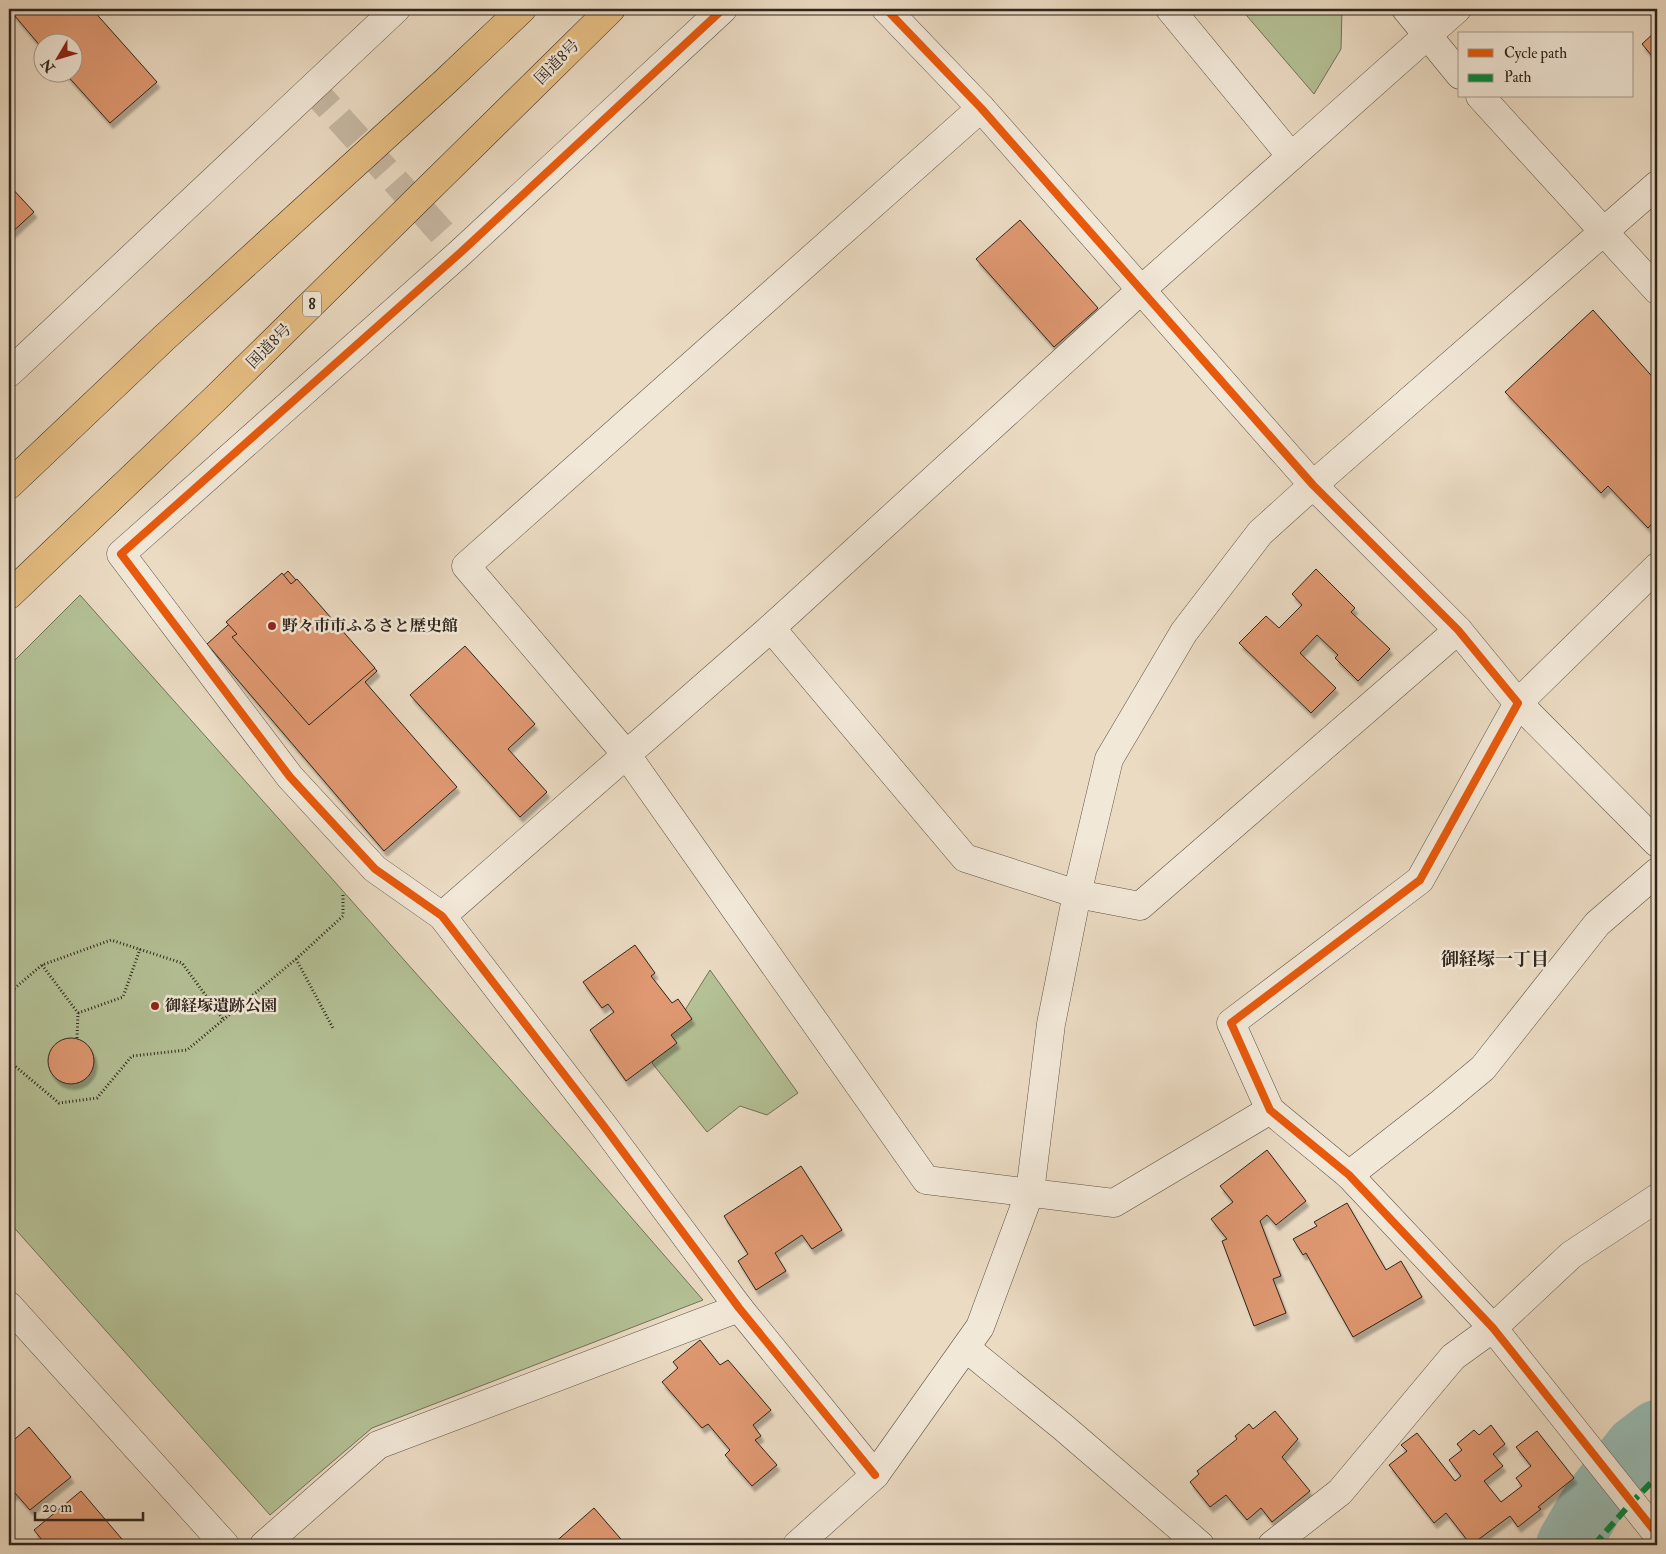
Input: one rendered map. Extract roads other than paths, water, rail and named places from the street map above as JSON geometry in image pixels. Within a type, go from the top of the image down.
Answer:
[{"type":"highway","points":[[9,485],[171,331],[446,81],[522,9]]},
{"type":"highway","name":"国道8号","points":[[9,595],[218,396],[611,9]]},
{"type":"street","points":[[9,373],[396,9]]},
{"type":"street","points":[[723,9],[460,253],[121,554],[290,777],[375,869],[442,916],[603,1125],[739,1308],[875,1475]]},
{"type":"street","points":[[886,9],[981,108],[1313,485],[1458,630],[1518,703],[1657,843]]},
{"type":"street","points":[[1170,9],[1291,156]]},
{"type":"street","points":[[1406,9],[1458,72]]},
{"type":"street","points":[[442,916],[771,628],[1141,290],[1457,9]]},
{"type":"street","points":[[1482,98],[1657,290]]},
{"type":"street","points":[[981,108],[466,566],[626,754],[926,1180],[1114,1203],[1270,1110]]},
{"type":"street","points":[[797,1545],[875,1475],[980,1327],[1030,1192],[1051,1024],[1077,894],[1109,759],[1184,632],[1260,533],[1657,185]]},
{"type":"street","points":[[1657,567],[1518,703],[1420,880],[1231,1023],[1270,1110],[1348,1175],[1493,1328],[1657,1534]]},
{"type":"street","points":[[771,628],[965,858],[1077,894],[1140,906],[1458,630]]},
{"type":"street","points":[[1348,1175],[1441,1104],[1483,1068],[1597,924],[1657,872]]},
{"type":"street","points":[[1272,1545],[1340,1492],[1453,1357],[1493,1328],[1571,1255],[1657,1198]]},
{"type":"street","points":[[9,1306],[225,1545]]},
{"type":"street","points":[[264,1545],[378,1444],[739,1308]]},
{"type":"street","points":[[966,1348],[1063,1427],[1200,1545]]},
{"type":"waterway","points":[[1568,1545],[1591,1505],[1636,1448],[1657,1432]]},
{"type":"tunnel","points":[[311,87],[460,253]]},
{"type":"place","name":"野々市市ふるさと歴史館","points":[[272,626]]},
{"type":"place","name":"御経塚遺跡公園","points":[[155,1006]]},
{"type":"district","name":"御経塚一丁目","points":[[1495,959]]}]
